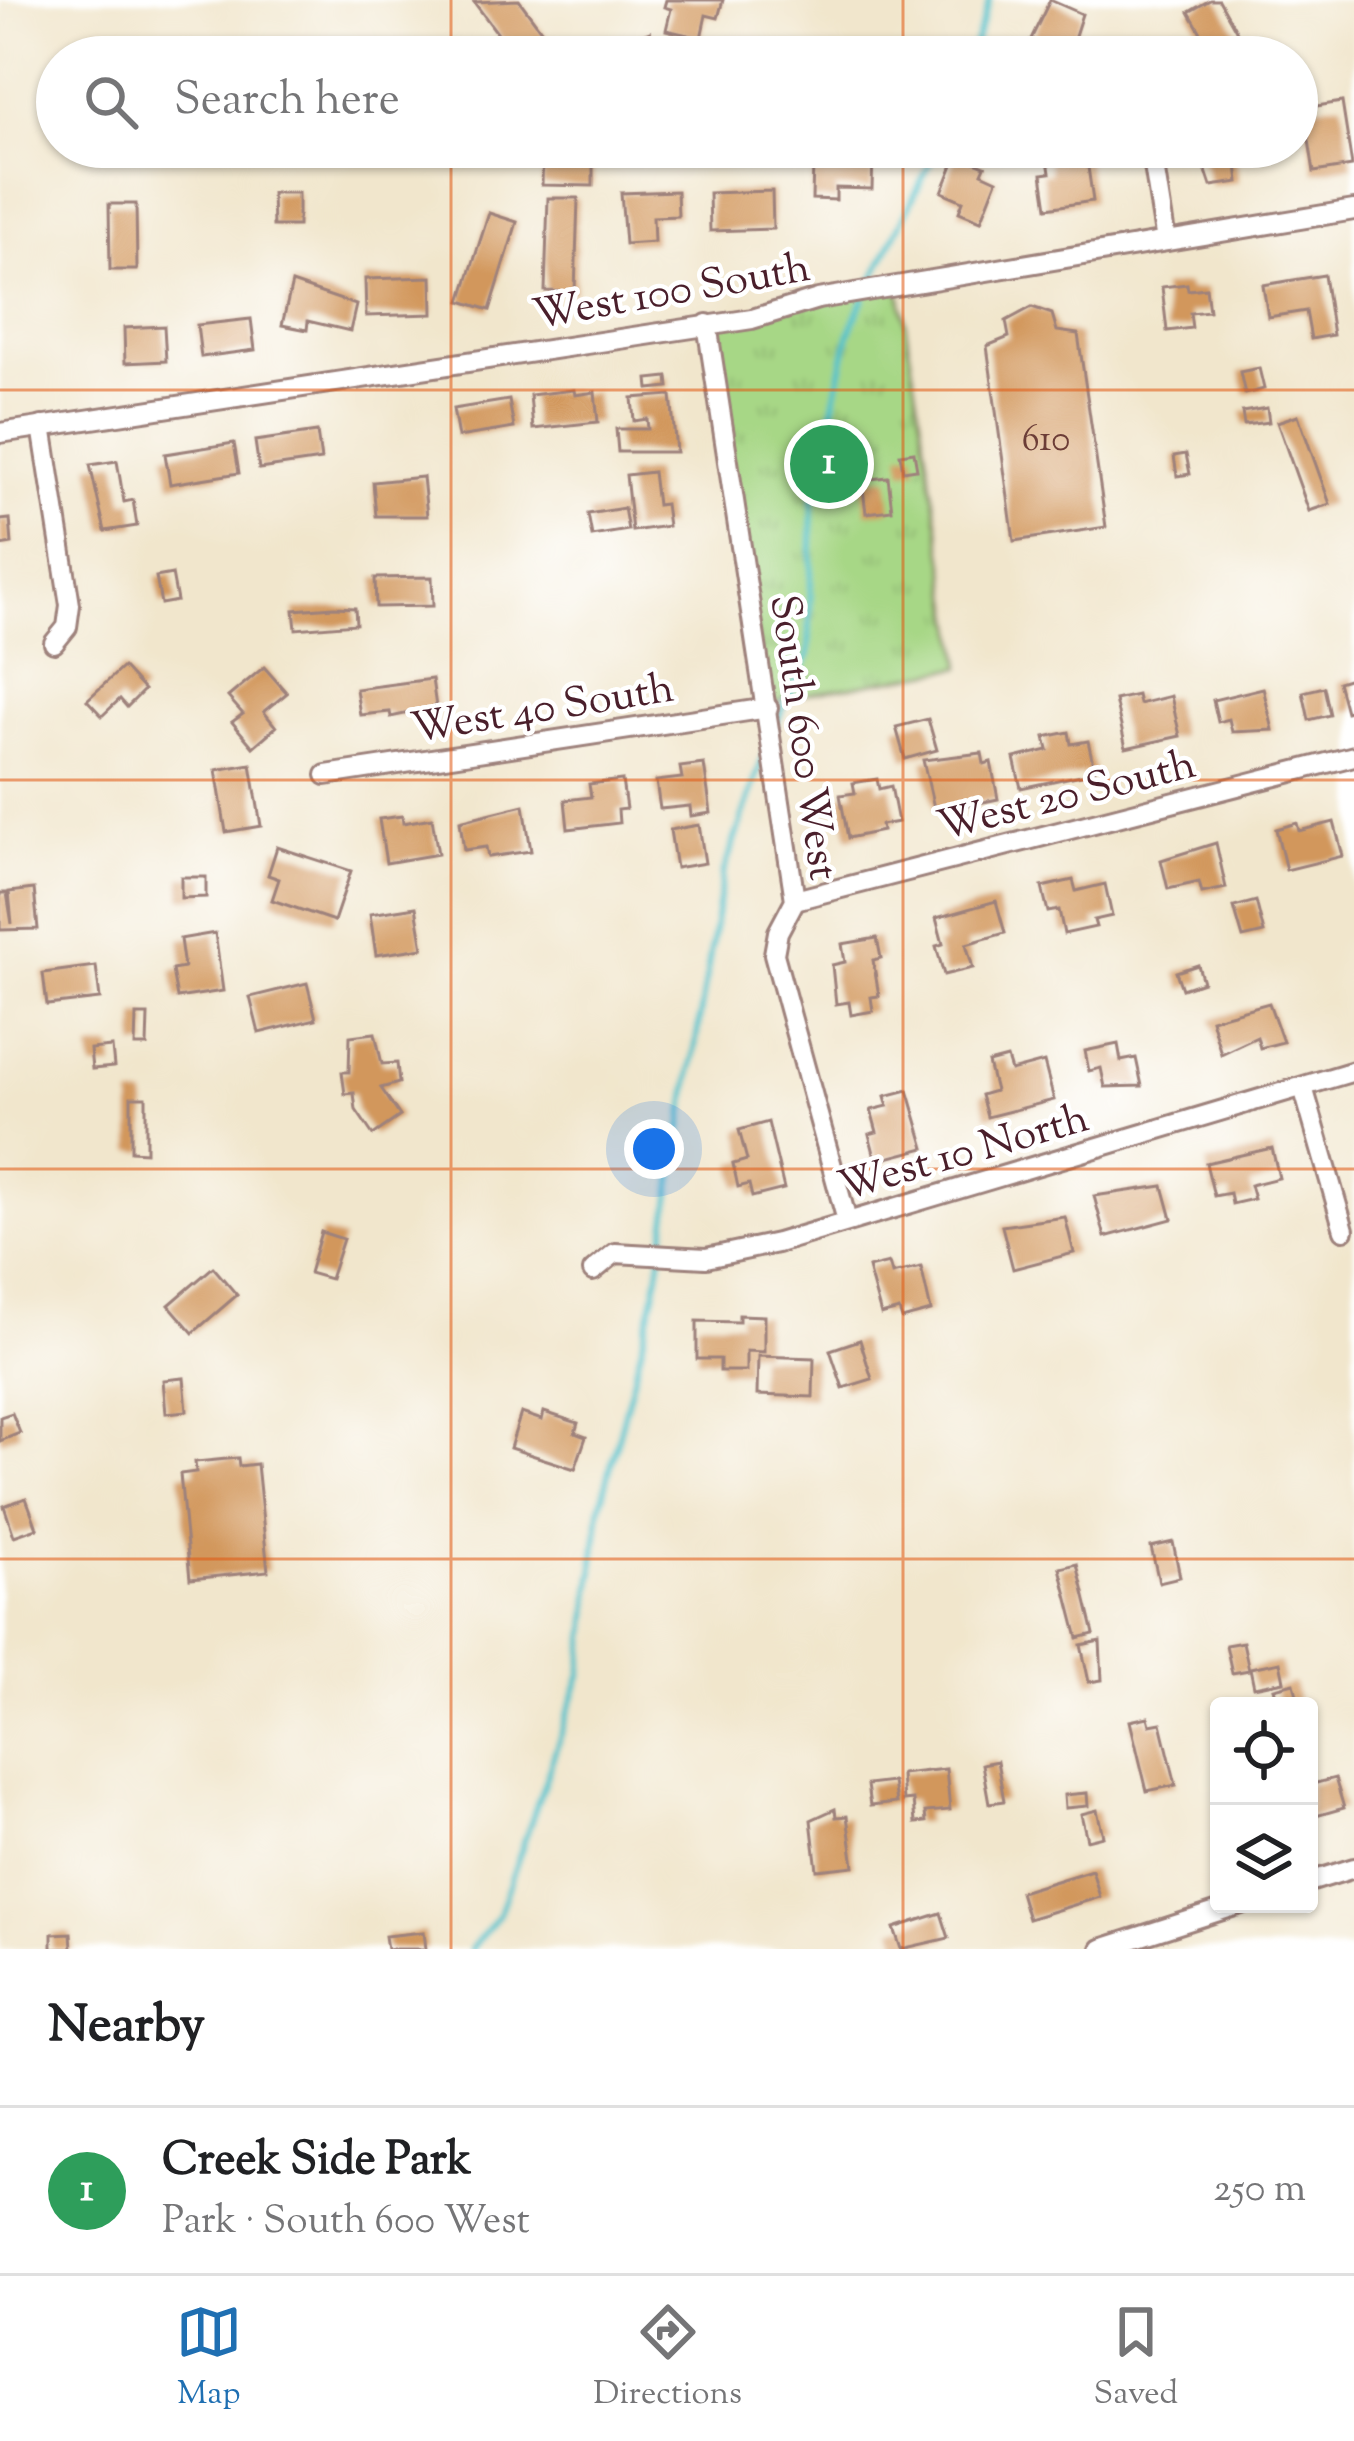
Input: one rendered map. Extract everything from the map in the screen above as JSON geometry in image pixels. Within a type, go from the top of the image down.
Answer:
[{"type":"street","points":[[1154,168],[1166,241]]},
{"type":"street","name":"West 100 South","points":[[0,433],[752,319],[818,299],[1354,210]]},
{"type":"street","name":"South 600 West","points":[[707,324],[795,900],[778,932],[774,954],[847,1221]]},
{"type":"street","points":[[42,426],[70,605],[67,626],[54,643]]},
{"type":"street","name":"West 40 South","points":[[326,775],[768,708]]},
{"type":"street","name":"West 20 South","points":[[795,900],[1354,756]]},
{"type":"street","name":"West 10 North","points":[[593,1271],[615,1253],[706,1258],[847,1221],[1354,1071]]},
{"type":"street","points":[[1303,1087],[1344,1230]]},
{"type":"street","points":[[1318,1879],[1354,1868]]},
{"type":"street","points":[[1101,1949],[1213,1913]]},
{"type":"green space","points":[[899,285],[962,667],[784,698],[768,708],[707,324]]},
{"type":"building","points":[[519,0],[546,36],[499,36],[474,2]]},
{"type":"building","points":[[666,0],[723,0],[718,18],[706,15],[701,36],[666,30],[671,9],[664,7]]},
{"type":"building","points":[[1050,0],[1082,14],[1075,36],[1032,36]]},
{"type":"building","points":[[1219,0],[1237,32],[1203,36],[1189,12]]},
{"type":"building","points":[[1342,102],[1352,166],[1314,172],[1318,168],[1318,106]]},
{"type":"building","points":[[542,168],[593,168],[593,186],[542,185]]},
{"type":"building","points":[[813,168],[873,168],[872,189],[836,188],[836,200],[812,199]]},
{"type":"building","points":[[952,168],[984,168],[982,173],[997,180],[981,221],[959,212],[963,201],[942,192]]},
{"type":"building","points":[[1049,168],[1088,168],[1093,201],[1047,208],[1042,174],[1050,173]]},
{"type":"building","points":[[1205,168],[1237,168],[1239,182],[1211,186]]},
{"type":"building","points":[[677,191],[678,216],[653,217],[654,242],[625,244],[621,193]]},
{"type":"building","points":[[772,191],[773,229],[710,231],[709,193]]},
{"type":"building","points":[[272,193],[298,193],[298,226],[273,226]]},
{"type":"building","points":[[548,198],[578,198],[575,292],[545,291]]},
{"type":"building","points":[[109,204],[136,204],[137,270],[110,270]]},
{"type":"building","points":[[489,213],[517,222],[490,310],[461,301]]},
{"type":"building","points":[[1324,275],[1333,335],[1311,339],[1306,311],[1268,317],[1263,285]]},
{"type":"building","points":[[432,277],[433,314],[366,316],[365,279]]},
{"type":"building","points":[[292,283],[356,305],[350,331],[308,321],[307,330],[282,325]]},
{"type":"building","points":[[1187,284],[1188,290],[1206,288],[1209,311],[1190,313],[1192,328],[1167,331],[1162,287]]},
{"type":"building","points":[[1032,307],[1052,314],[1057,331],[1078,334],[1106,527],[1014,541],[987,346],[1009,337],[1006,321]]},
{"type":"building","points":[[251,319],[255,350],[201,357],[197,325]]},
{"type":"building","points":[[164,326],[166,361],[125,363],[124,328]]},
{"type":"building","points":[[1259,368],[1264,389],[1245,394],[1240,372]]},
{"type":"building","points":[[668,377],[669,387],[649,389],[648,379]]},
{"type":"building","points":[[574,390],[575,395],[595,392],[598,422],[533,429],[530,395]]},
{"type":"building","points":[[671,395],[676,452],[618,452],[616,429],[648,429],[647,419],[634,421],[632,398]]},
{"type":"building","points":[[509,400],[514,428],[458,437],[453,409]]},
{"type":"building","points":[[1267,408],[1269,422],[1244,425],[1242,412]]},
{"type":"building","points":[[1298,415],[1330,504],[1309,511],[1277,422]]},
{"type":"building","points":[[317,432],[321,460],[259,469],[255,441]]},
{"type":"building","points":[[234,443],[239,473],[170,484],[165,454]]},
{"type":"building","points":[[914,452],[917,469],[903,471],[900,454]]},
{"type":"building","points":[[1186,454],[1190,474],[1177,476],[1174,456]]},
{"type":"building","points":[[117,461],[124,502],[133,500],[137,526],[105,531],[90,465]]},
{"type":"building","points":[[653,472],[657,505],[665,504],[668,526],[632,531],[626,475]]},
{"type":"building","points":[[423,477],[427,516],[376,516],[373,482]]},
{"type":"building","points":[[888,477],[892,510],[866,513],[862,480]]},
{"type":"building","points":[[624,508],[628,530],[592,536],[588,514]]},
{"type":"building","points":[[10,519],[12,544],[0,546],[0,520]]},
{"type":"building","points":[[172,574],[177,601],[161,604],[156,577]]},
{"type":"building","points":[[432,577],[433,606],[376,607],[375,578]]},
{"type":"building","points":[[355,608],[356,624],[296,629],[294,610]]},
{"type":"building","points":[[123,667],[144,690],[127,707],[120,699],[102,716],[87,700]]},
{"type":"building","points":[[264,667],[287,693],[264,712],[276,727],[253,747],[232,722],[243,714],[228,697]]},
{"type":"building","points":[[1354,677],[1354,710],[1346,712],[1338,682]]},
{"type":"building","points":[[432,679],[436,707],[391,717],[390,712],[360,715],[356,689]]},
{"type":"building","points":[[1324,687],[1330,715],[1309,720],[1303,692]]},
{"type":"building","points":[[1263,688],[1273,730],[1232,732],[1229,719],[1218,722],[1213,700]]},
{"type":"building","points":[[1137,695],[1139,704],[1171,696],[1180,736],[1126,748],[1115,700]]},
{"type":"building","points":[[928,719],[937,750],[905,759],[896,727]]},
{"type":"building","points":[[1069,732],[1071,744],[1088,741],[1095,772],[1021,788],[1014,758],[1048,750],[1045,737]]},
{"type":"building","points":[[982,753],[984,764],[991,762],[998,799],[935,812],[923,760]]},
{"type":"building","points":[[251,764],[261,826],[226,832],[216,770]]},
{"type":"building","points":[[704,764],[711,813],[691,816],[690,806],[660,809],[656,781],[682,778],[680,767]]},
{"type":"building","points":[[877,779],[879,789],[891,786],[898,822],[881,825],[882,831],[848,838],[840,795],[855,793],[853,783]]},
{"type":"building","points":[[622,780],[626,809],[618,810],[619,823],[568,829],[565,800],[591,797],[589,784]]},
{"type":"building","points":[[524,805],[531,851],[488,857],[486,847],[464,850],[460,821]]},
{"type":"building","points":[[402,816],[403,823],[432,818],[438,854],[386,863],[379,819]]},
{"type":"building","points":[[1334,822],[1343,856],[1286,870],[1276,829],[1297,823],[1299,831]]},
{"type":"building","points":[[699,825],[705,863],[676,868],[670,830]]},
{"type":"building","points":[[1216,843],[1226,888],[1202,893],[1199,882],[1168,889],[1161,860]]},
{"type":"building","points":[[277,847],[351,871],[334,921],[272,900],[279,879],[268,875]]},
{"type":"building","points":[[181,877],[206,877],[206,897],[181,898]]},
{"type":"building","points":[[1073,880],[1076,891],[1105,884],[1112,916],[1094,920],[1096,927],[1064,934],[1059,910],[1048,912],[1042,887]]},
{"type":"building","points":[[34,889],[38,929],[0,930],[0,893],[7,893],[12,924],[9,892]]},
{"type":"building","points":[[996,901],[1005,933],[966,944],[973,968],[944,975],[936,946],[943,944],[936,918]]},
{"type":"building","points":[[1256,901],[1264,933],[1243,938],[1234,907]]},
{"type":"building","points":[[416,907],[423,948],[376,955],[370,914]]},
{"type":"building","points":[[215,933],[223,991],[177,998],[172,970],[184,968],[180,939]]},
{"type":"building","points":[[877,938],[881,958],[873,960],[879,996],[871,997],[873,1011],[851,1015],[849,1002],[836,1004],[832,965],[845,962],[842,944]]},
{"type":"building","points":[[1198,965],[1203,982],[1182,989],[1176,972]]},
{"type":"building","points":[[96,966],[100,999],[47,1005],[43,973]]},
{"type":"building","points":[[307,983],[316,1019],[259,1033],[250,997]]},
{"type":"building","points":[[1269,1003],[1283,1042],[1260,1048],[1257,1037],[1221,1054],[1211,1019]]},
{"type":"building","points":[[136,1015],[148,1015],[147,1046],[135,1046]]},
{"type":"building","points":[[375,1033],[382,1064],[397,1063],[399,1083],[381,1088],[400,1116],[373,1135],[356,1110],[354,1093],[345,1094],[342,1072],[349,1072],[350,1036]]},
{"type":"building","points":[[1118,1044],[1121,1061],[1136,1058],[1142,1086],[1105,1087],[1101,1068],[1089,1071],[1085,1051]]},
{"type":"building","points":[[112,1047],[114,1067],[92,1069],[90,1049]]},
{"type":"building","points":[[1007,1058],[1011,1071],[1044,1062],[1054,1100],[987,1117],[981,1095],[995,1091],[988,1063]]},
{"type":"building","points":[[908,1090],[925,1148],[876,1161],[869,1134],[877,1132],[871,1110],[888,1106],[885,1096]]},
{"type":"building","points":[[131,1097],[146,1097],[146,1152],[131,1151]]},
{"type":"building","points":[[768,1122],[784,1189],[752,1197],[749,1184],[738,1187],[733,1164],[747,1160],[739,1130]]},
{"type":"building","points":[[1272,1148],[1279,1178],[1250,1185],[1254,1199],[1232,1204],[1230,1193],[1214,1196],[1206,1163]]},
{"type":"building","points":[[1163,1186],[1172,1219],[1105,1237],[1094,1196]]},
{"type":"building","points":[[1065,1217],[1074,1253],[1013,1269],[1002,1226]]},
{"type":"building","points":[[321,1232],[343,1239],[330,1279],[309,1273]]},
{"type":"building","points":[[889,1263],[892,1274],[921,1267],[931,1311],[902,1319],[899,1310],[881,1315],[868,1268]]},
{"type":"building","points":[[213,1267],[237,1295],[193,1333],[169,1305]]},
{"type":"building","points":[[739,1315],[764,1316],[764,1352],[746,1351],[746,1371],[720,1371],[720,1359],[697,1359],[697,1321],[739,1322]]},
{"type":"building","points":[[860,1340],[872,1379],[843,1388],[830,1350]]},
{"type":"building","points":[[758,1356],[814,1358],[813,1397],[757,1395]]},
{"type":"building","points":[[184,1378],[187,1411],[166,1413],[163,1380]]},
{"type":"building","points":[[544,1412],[578,1423],[575,1433],[586,1437],[575,1469],[510,1448],[521,1413],[542,1420]]},
{"type":"building","points":[[12,1413],[20,1433],[0,1441],[0,1417]]},
{"type":"building","points":[[238,1458],[239,1466],[257,1464],[268,1571],[190,1579],[180,1474],[196,1472],[195,1462]]},
{"type":"building","points":[[26,1498],[37,1528],[14,1536],[4,1506]]},
{"type":"building","points":[[1173,1542],[1180,1577],[1159,1582],[1151,1547]]},
{"type":"building","points":[[1077,1564],[1094,1634],[1078,1638],[1060,1568]]},
{"type":"building","points":[[1100,1641],[1102,1680],[1089,1682],[1081,1645]]},
{"type":"building","points":[[1243,1642],[1249,1670],[1232,1673],[1226,1645]]},
{"type":"building","points":[[1280,1662],[1284,1681],[1254,1687],[1250,1668]]},
{"type":"building","points":[[1294,1683],[1297,1697],[1277,1697],[1274,1688]]},
{"type":"building","points":[[1148,1717],[1150,1725],[1161,1723],[1176,1785],[1147,1791],[1130,1721]]},
{"type":"building","points":[[997,1761],[1004,1801],[989,1803],[982,1764]]},
{"type":"building","points":[[946,1769],[950,1810],[925,1812],[926,1822],[915,1823],[913,1800],[903,1801],[901,1774]]},
{"type":"building","points":[[1335,1778],[1344,1808],[1318,1815],[1318,1783]]},
{"type":"building","points":[[893,1782],[896,1803],[870,1806],[867,1785]]},
{"type":"building","points":[[1087,1793],[1088,1806],[1065,1808],[1064,1795]]},
{"type":"building","points":[[835,1809],[836,1817],[847,1816],[854,1866],[817,1870],[811,1820]]},
{"type":"building","points":[[1097,1810],[1103,1836],[1087,1840],[1081,1814]]},
{"type":"building","points":[[1092,1870],[1100,1897],[1028,1919],[1020,1892]]},
{"type":"building","points":[[941,1913],[949,1938],[901,1949],[894,1928]]},
{"type":"building","points":[[424,1932],[426,1949],[387,1949],[385,1936]]},
{"type":"building","points":[[71,1933],[72,1949],[52,1949],[52,1934]]},
{"type":"waterway","points":[[977,36],[990,0]]},
{"type":"waterway","points":[[870,286],[928,168]]},
{"type":"waterway","points":[[775,725],[809,654],[813,500],[849,334],[864,298]]},
{"type":"waterway","points":[[471,1949],[499,1914],[582,1673],[600,1508],[655,1294],[723,874],[766,749]]},
{"type":"place","name":"Creek Side Park","points":[[829,464]]}]
